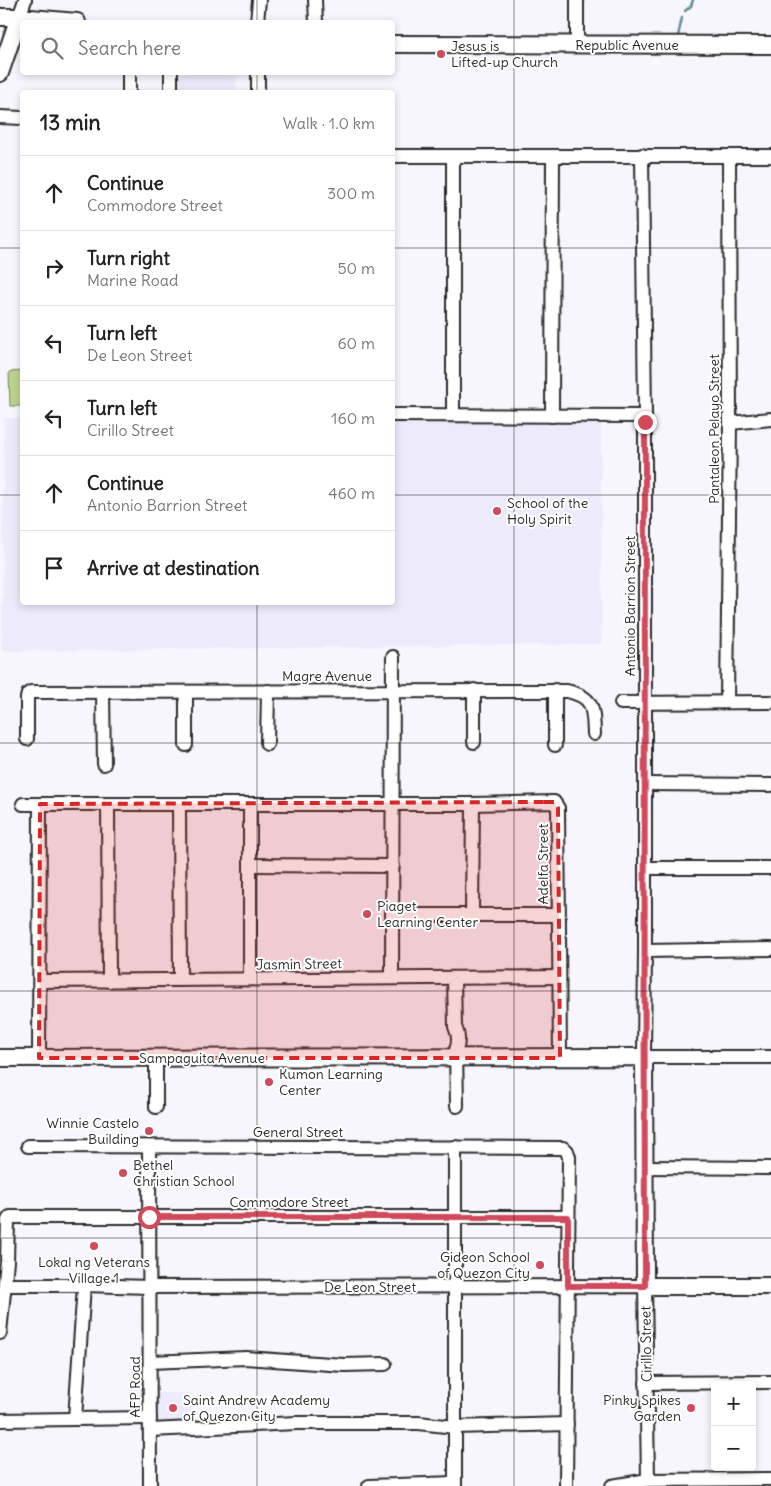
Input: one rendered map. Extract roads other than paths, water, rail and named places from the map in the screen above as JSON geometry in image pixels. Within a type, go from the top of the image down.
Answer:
[{"type":"main road","points":[[0,17],[19,16],[58,20]]},
{"type":"main road","points":[[0,73],[19,16]]},
{"type":"main road","name":"Republic Avenue","points":[[395,44],[771,45]]},
{"type":"main road","name":"Sampaguita Avenue","points":[[0,1058],[456,1054],[560,1058],[644,1058]]},
{"type":"main road","name":"Cirillo Street","points":[[644,1058],[645,1286]]},
{"type":"main road","name":"De Leon Street","points":[[645,1286],[771,1286]]},
{"type":"street","points":[[19,16],[25,0]]},
{"type":"street","points":[[257,20],[259,0]]},
{"type":"street","points":[[315,0],[316,20]]},
{"type":"street","points":[[577,0],[577,44]]},
{"type":"street","points":[[129,75],[129,90]]},
{"type":"street","points":[[171,75],[171,90]]},
{"type":"street","points":[[258,75],[258,90]]},
{"type":"street","points":[[0,116],[20,118]]},
{"type":"street","points":[[395,156],[771,156]]},
{"type":"street","points":[[453,415],[454,156]]},
{"type":"street","points":[[552,416],[553,156]]},
{"type":"street","name":"Antonio Barrion Street","points":[[642,156],[645,416],[644,1058]]},
{"type":"street","name":"Pantaleon Pelayo Street","points":[[727,702],[730,423],[729,156]]},
{"type":"street","points":[[395,414],[645,416]]},
{"type":"street","points":[[730,423],[771,419]]},
{"type":"street","points":[[392,978],[393,657]]},
{"type":"street","points":[[474,690],[474,742]]},
{"type":"street","points":[[555,690],[555,745]]},
{"type":"street","name":"Magre Avenue","points":[[27,739],[28,694],[103,692],[555,690],[578,693],[586,698],[593,709],[594,734]]},
{"type":"street","points":[[267,744],[268,691]]},
{"type":"street","points":[[103,692],[104,764]]},
{"type":"street","points":[[186,692],[186,745]]},
{"type":"street","points":[[621,703],[771,702]]},
{"type":"street","points":[[645,784],[771,785]]},
{"type":"street","name":"Adelfa Street","points":[[23,804],[473,804],[554,802],[556,805],[560,1058]]},
{"type":"street","points":[[39,1058],[40,804]]},
{"type":"street","points":[[108,804],[109,981]]},
{"type":"street","points":[[179,804],[180,980]]},
{"type":"street","points":[[250,804],[250,980]]},
{"type":"street","points":[[472,915],[473,804]]},
{"type":"street","points":[[250,865],[392,866]]},
{"type":"street","points":[[645,868],[771,868]]},
{"type":"street","points":[[392,915],[558,915]]},
{"type":"street","points":[[645,951],[771,949]]},
{"type":"street","name":"Jasmin Street","points":[[40,981],[559,977]]},
{"type":"street","points":[[454,978],[455,1027],[458,1033],[456,1054],[457,1106]]},
{"type":"street","points":[[644,1058],[771,1057]]},
{"type":"street","points":[[156,1058],[156,1107]]},
{"type":"street","name":"General Street","points":[[28,1146],[558,1147],[567,1151],[568,1157],[568,1217]]},
{"type":"street","name":"AFP Road","points":[[149,1147],[150,1486]]},
{"type":"street","points":[[369,1486],[455,1484],[455,1147]]},
{"type":"street","points":[[645,1168],[771,1168]]},
{"type":"street","name":"Commodore Street","points":[[5,1285],[8,1220],[10,1217],[568,1217]]},
{"type":"street","points":[[566,1486],[568,1217]]},
{"type":"street","points":[[0,1333],[5,1285]]},
{"type":"street","name":"De Leon Street","points":[[5,1285],[148,1287],[645,1286]]},
{"type":"street","points":[[75,1419],[84,1285]]},
{"type":"street","name":"Cirillo Street","points":[[645,1286],[648,1480]]},
{"type":"street","points":[[150,1362],[246,1358],[344,1366],[385,1364]]},
{"type":"street","points":[[646,1383],[771,1382]]},
{"type":"street","points":[[0,1420],[75,1419],[150,1424],[418,1423],[455,1427],[567,1424]]},
{"type":"street","points":[[612,1486],[648,1480],[771,1479]]},
{"type":"waterway","points":[[685,11],[691,6],[693,0]]},
{"type":"waterway","points":[[678,36],[682,18]]},
{"type":"place","name":"Jesus is Lifted-up Church","points":[[441,54]]},
{"type":"place","name":"School of the Holy Spirit","points":[[497,511]]},
{"type":"place","name":"Piaget Learning Center","points":[[367,914]]},
{"type":"place","name":"Kumon Learning Center","points":[[269,1082]]},
{"type":"place","name":"Winnie Castelo Building","points":[[149,1131]]},
{"type":"place","name":"Bethel Christian School","points":[[123,1173]]},
{"type":"place","name":"Lokal ng Veterans Village 1","points":[[94,1246]]},
{"type":"place","name":"Gideon School of Quezon City","points":[[540,1265]]},
{"type":"place","name":"Saint Andrew Academy of Quezon City","points":[[173,1408]]},
{"type":"place","name":"Pinky Spikes Garden","points":[[691,1408]]}]
